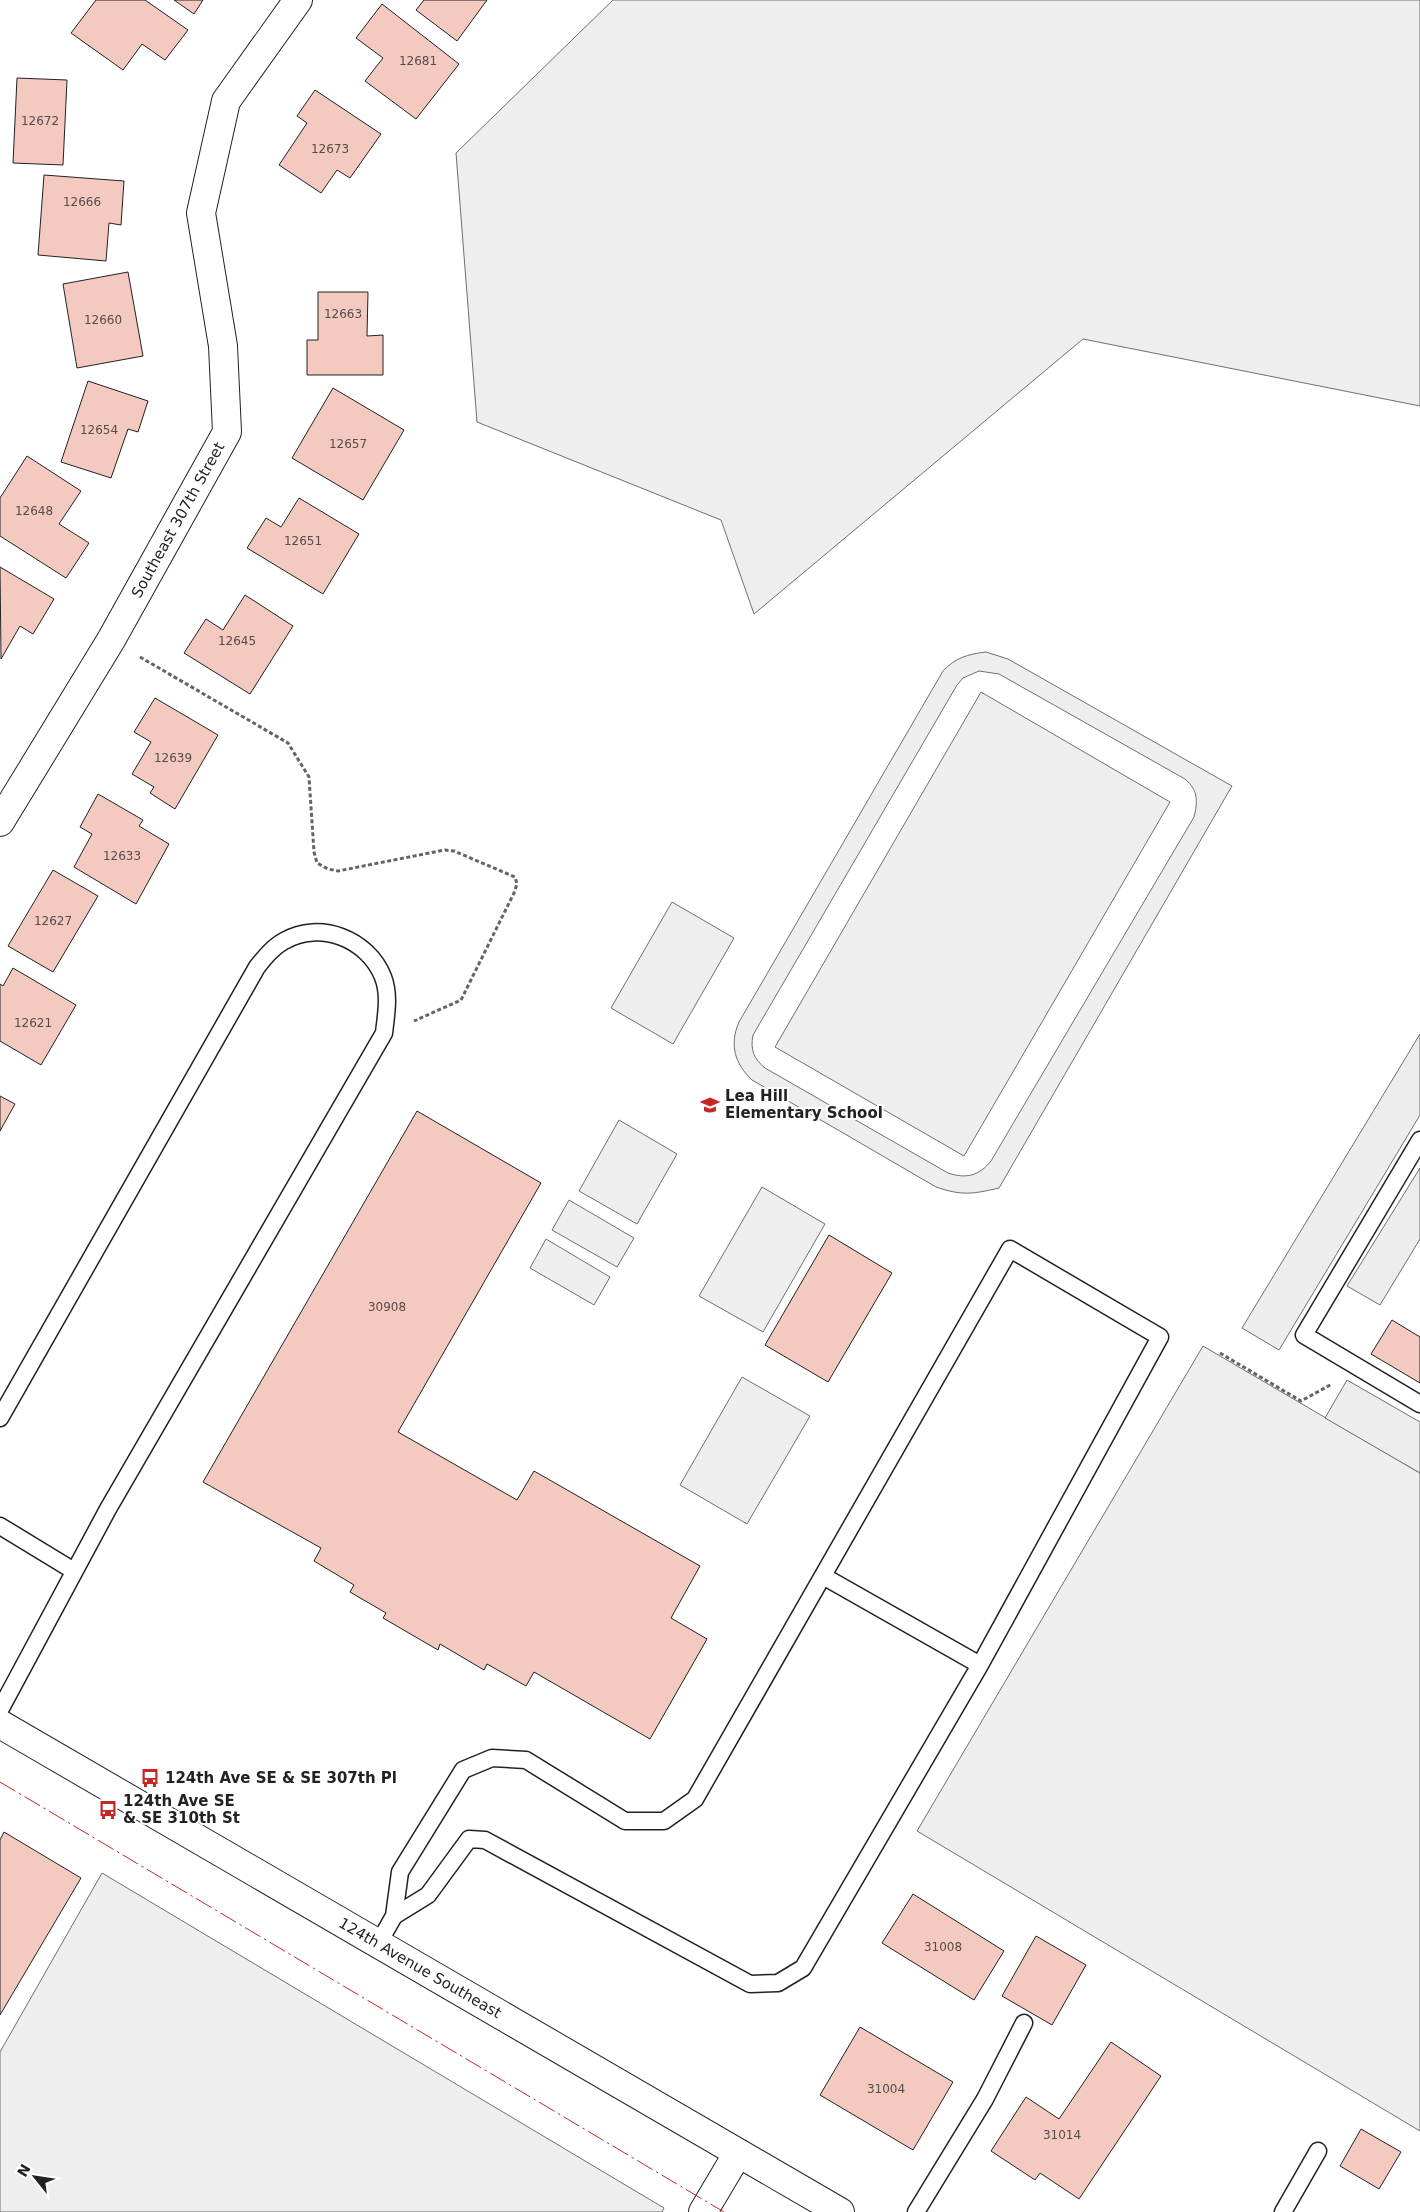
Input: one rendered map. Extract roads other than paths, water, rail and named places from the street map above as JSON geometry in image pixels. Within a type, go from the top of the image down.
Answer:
[{"type":"street","name":"Southeast 307th Street","points":[[0,822],[111,640],[226,432],[223,346],[201,213],[226,101],[298,0]]},
{"type":"street","name":"124th Avenue Southeast","points":[[0,1724],[840,2212]]},
{"type":"street","points":[[703,2212],[738,2153]]},
{"type":"lane","points":[[0,1418],[257,967],[284,940],[303,934],[323,932],[342,936],[359,946],[374,960],[383,977],[387,997],[384,1033],[74,1571],[0,1710]]},
{"type":"lane","points":[[1420,1140],[1304,1335],[1420,1404]]},
{"type":"lane","points":[[378,1944],[394,1916],[400,1872],[463,1770],[492,1758],[526,1760],[625,1821],[664,1821],[694,1799],[1010,1249],[1160,1337],[980,1665],[803,1968],[778,1984],[750,1984],[486,1840],[469,1839],[428,1895],[394,1916]]},
{"type":"lane","points":[[0,1526],[74,1571]]},
{"type":"lane","points":[[822,1576],[980,1665]]},
{"type":"lane","points":[[916,2212],[986,2099],[1024,2023]]},
{"type":"lane","points":[[1284,2212],[1318,2151]]},
{"type":"place","name":"Lea Hill Elementary School","points":[[710,1105]]},
{"type":"place","name":"124th Ave SE & SE 307th Pl","points":[[150,1778]]},
{"type":"place","name":"124th Ave SE & SE 310th St","points":[[108,1810]]}]
